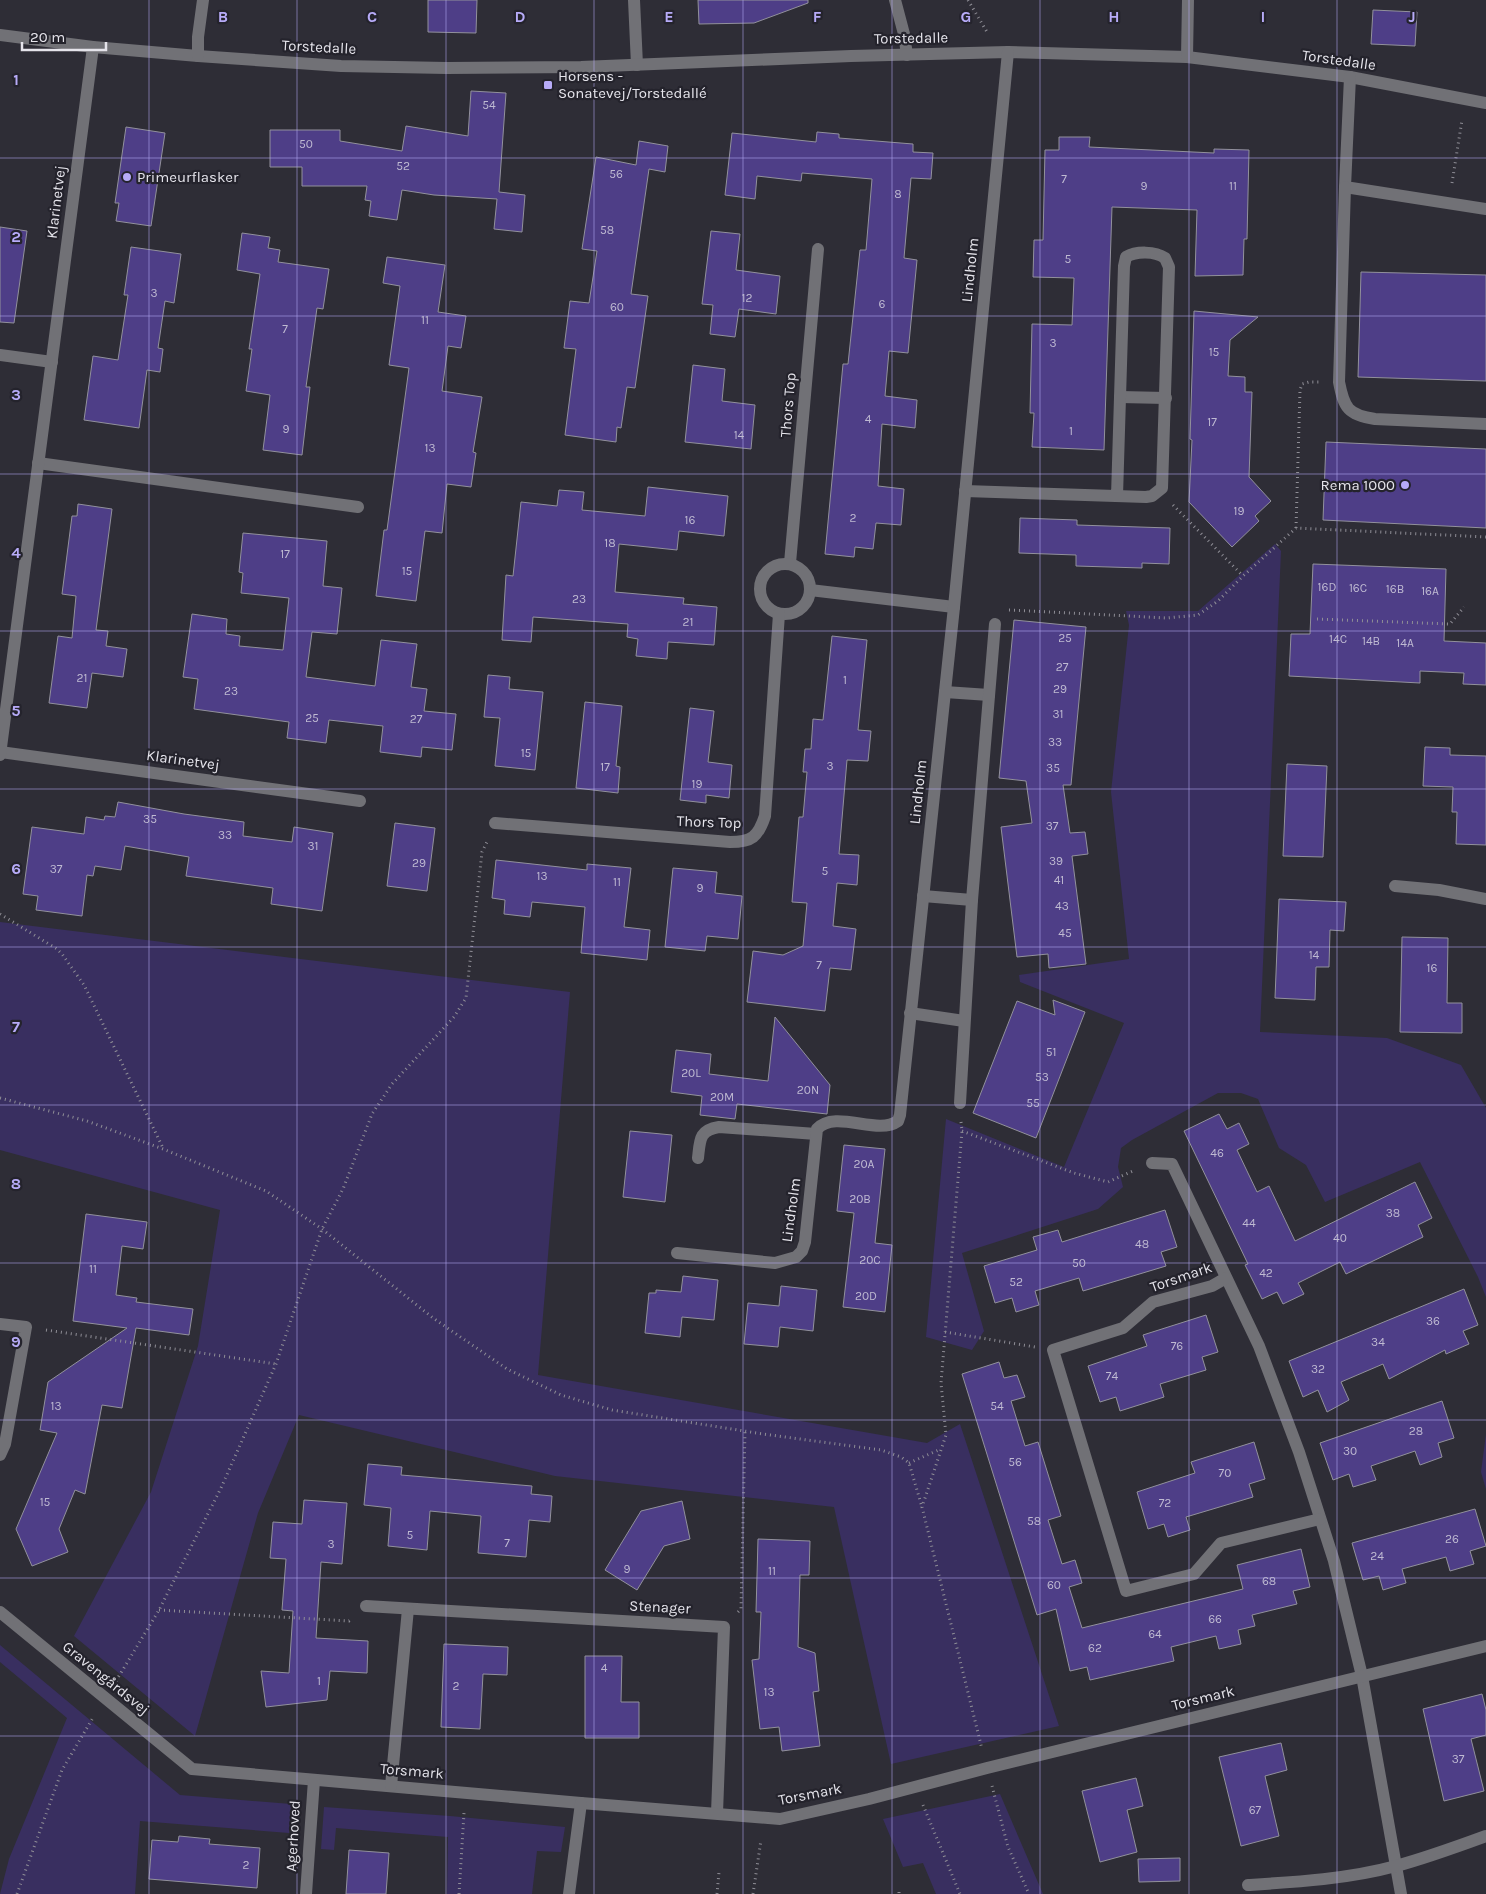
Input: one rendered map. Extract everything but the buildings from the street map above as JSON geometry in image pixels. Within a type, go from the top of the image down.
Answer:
[{"type":"street","points":[[198,56],[198,37],[204,0]]},
{"type":"street","points":[[634,0],[637,64]]},
{"type":"street","points":[[896,0],[907,55]]},
{"type":"street","points":[[1186,57],[1188,0]]},
{"type":"street","name":"Torstedalle","points":[[0,35],[93,47],[198,56],[341,66],[447,68],[1003,52],[1186,57],[1350,77],[1486,103]]},
{"type":"street","name":"Klarinetvej","points":[[93,47],[52,362],[6,675],[0,754],[360,801]]},
{"type":"street","name":"Lindholm","points":[[677,1254],[776,1263],[796,1257],[802,1251],[806,1242],[817,1129],[821,1125],[832,1122],[884,1126],[894,1124],[898,1121],[900,1115],[954,606],[1003,52]]},
{"type":"street","points":[[1350,77],[1339,382],[1342,398],[1348,410],[1359,417],[1486,424]]},
{"type":"street","points":[[1345,187],[1486,209]]},
{"type":"street","name":"Thors Top","points":[[790,563],[818,249]]},
{"type":"street","points":[[965,491],[1146,497],[1158,492],[1162,488],[1169,268],[1162,255],[1136,253],[1126,257],[1124,266],[1117,496]]},
{"type":"street","points":[[0,355],[52,362]]},
{"type":"street","points":[[1120,397],[1166,398]]},
{"type":"street","points":[[38,463],[358,507]]},
{"type":"street","points":[[781,563],[790,563],[805,573],[810,582],[810,590],[809,598],[798,611],[790,614],[779,614],[771,610],[762,601],[760,581],[764,573],[773,566],[781,563]]},
{"type":"street","points":[[810,590],[954,606]]},
{"type":"street","name":"Thors Top","points":[[495,823],[730,842],[742,842],[753,838],[760,829],[765,816],[779,614]]},
{"type":"street","points":[[960,1103],[972,900],[995,624]]},
{"type":"street","points":[[945,692],[990,695]]},
{"type":"street","points":[[1395,886],[1439,890],[1486,899]]},
{"type":"street","points":[[923,896],[972,900]]},
{"type":"street","points":[[910,1013],[964,1021]]},
{"type":"street","points":[[698,1158],[700,1141],[706,1130],[712,1128],[816,1134]]},
{"type":"street","name":"Torsmark","points":[[1152,1163],[1172,1164],[1259,1346],[1299,1452],[1334,1561],[1362,1676],[1401,1894]]},
{"type":"street","name":"Torsmark","points":[[1053,1350],[1123,1328],[1153,1302],[1212,1286],[1226,1278]]},
{"type":"street","points":[[0,1324],[26,1327],[5,1444],[0,1455]]},
{"type":"street","points":[[1053,1350],[1126,1591],[1194,1574],[1222,1543],[1320,1518]]},
{"type":"street","name":"Stenager","points":[[366,1606],[408,1610],[724,1627]]},
{"type":"street","points":[[391,1786],[408,1610]]},
{"type":"street","name":"Gravengårdsvej","points":[[0,1612],[192,1769]]},
{"type":"street","points":[[717,1813],[724,1627]]},
{"type":"street","name":"Torsmark","points":[[192,1769],[581,1803],[780,1818],[916,1787],[1486,1646]]},
{"type":"street","name":"Agerhoved","points":[[306,1894],[314,1780]]},
{"type":"street","points":[[569,1894],[581,1803]]},
{"type":"street","points":[[1248,1885],[1304,1881],[1369,1872],[1396,1866],[1486,1836]]},
{"type":"path","points":[[968,0],[1003,52]]},
{"type":"path","points":[[1449,203],[1465,99]]},
{"type":"path","points":[[1296,528],[1300,390],[1302,384],[1309,382],[1339,382]]},
{"type":"path","points":[[1158,492],[1183,514],[1243,576]]},
{"type":"path","points":[[1005,610],[1167,618],[1198,615],[1218,601],[1296,528],[1486,537]]},
{"type":"path","points":[[1317,619],[1450,624],[1464,607]]},
{"type":"path","points":[[17,1894],[62,1770],[159,1610],[221,1488],[276,1364],[322,1229],[342,1189],[372,1114],[392,1084],[454,1017],[466,998],[482,852],[495,823]]},
{"type":"path","points":[[0,914],[57,949],[84,985],[163,1149]]},
{"type":"path","points":[[0,1098],[86,1121],[163,1149],[266,1191],[322,1229],[433,1318],[506,1369],[561,1395],[612,1410],[881,1450],[901,1457],[908,1463],[922,1507],[1008,1847],[1029,1894]]},
{"type":"path","points":[[922,1507],[946,1435],[940,1383],[962,1131],[960,1103]]},
{"type":"path","points":[[962,1131],[1074,1173],[1108,1182],[1152,1163]]},
{"type":"path","points":[[26,1327],[276,1364]]},
{"type":"path","points":[[945,1332],[1053,1350]]},
{"type":"path","points":[[724,1627],[741,1609],[745,1431]]},
{"type":"path","points":[[908,1463],[942,1449]]},
{"type":"path","points":[[159,1610],[349,1621],[366,1606]]},
{"type":"path","points":[[916,1787],[960,1894]]},
{"type":"path","points":[[459,1894],[465,1792]]},
{"type":"path","points":[[753,1894],[761,1840]]},
{"type":"path","points":[[717,1894],[720,1872]]},
{"type":"shaded area","points":[[1275,544],[1281,551],[1260,1032],[1387,1038],[1461,1065],[1486,1108],[1486,1297],[1478,1277],[1420,1162],[1325,1202],[1306,1165],[1279,1148],[1258,1099],[1241,1093],[1218,1093],[1132,1140],[1121,1148],[1118,1167],[1123,1187],[1098,1209],[962,1253],[984,1331],[972,1350],[926,1337],[946,1119],[1064,1167],[1124,1023],[1020,982],[1019,975],[1129,959],[1111,792],[1129,625],[1126,611],[1198,611]]},
{"type":"shaded area","points":[[0,922],[570,992],[538,1375],[927,1443],[960,1424],[1059,1726],[891,1764],[834,1507],[555,1476],[299,1415],[258,1513],[195,1736],[74,1636],[151,1492],[198,1346],[220,1210],[0,1150]]},
{"type":"shaded area","points":[[1486,1434],[1486,1489],[1481,1472]]},
{"type":"shaded area","points":[[0,1645],[180,1795],[291,1804],[289,1833],[140,1821],[135,1894],[0,1894],[9,1859],[67,1718],[0,1662]]},
{"type":"shaded area","points":[[1000,1794],[1043,1894],[936,1894],[923,1863],[903,1867],[883,1819]]},
{"type":"shaded area","points":[[324,1807],[565,1827],[561,1852],[537,1851],[532,1894],[447,1894],[448,1837],[336,1828],[334,1850],[321,1849]]},
{"type":"place","name":"Horsens - Sonatevej/Torstedallé","points":[[548,85]]},
{"type":"place","name":"Primeurflasker","points":[[127,177]]},
{"type":"place","name":"Rema 1000","points":[[1405,485]]}]
